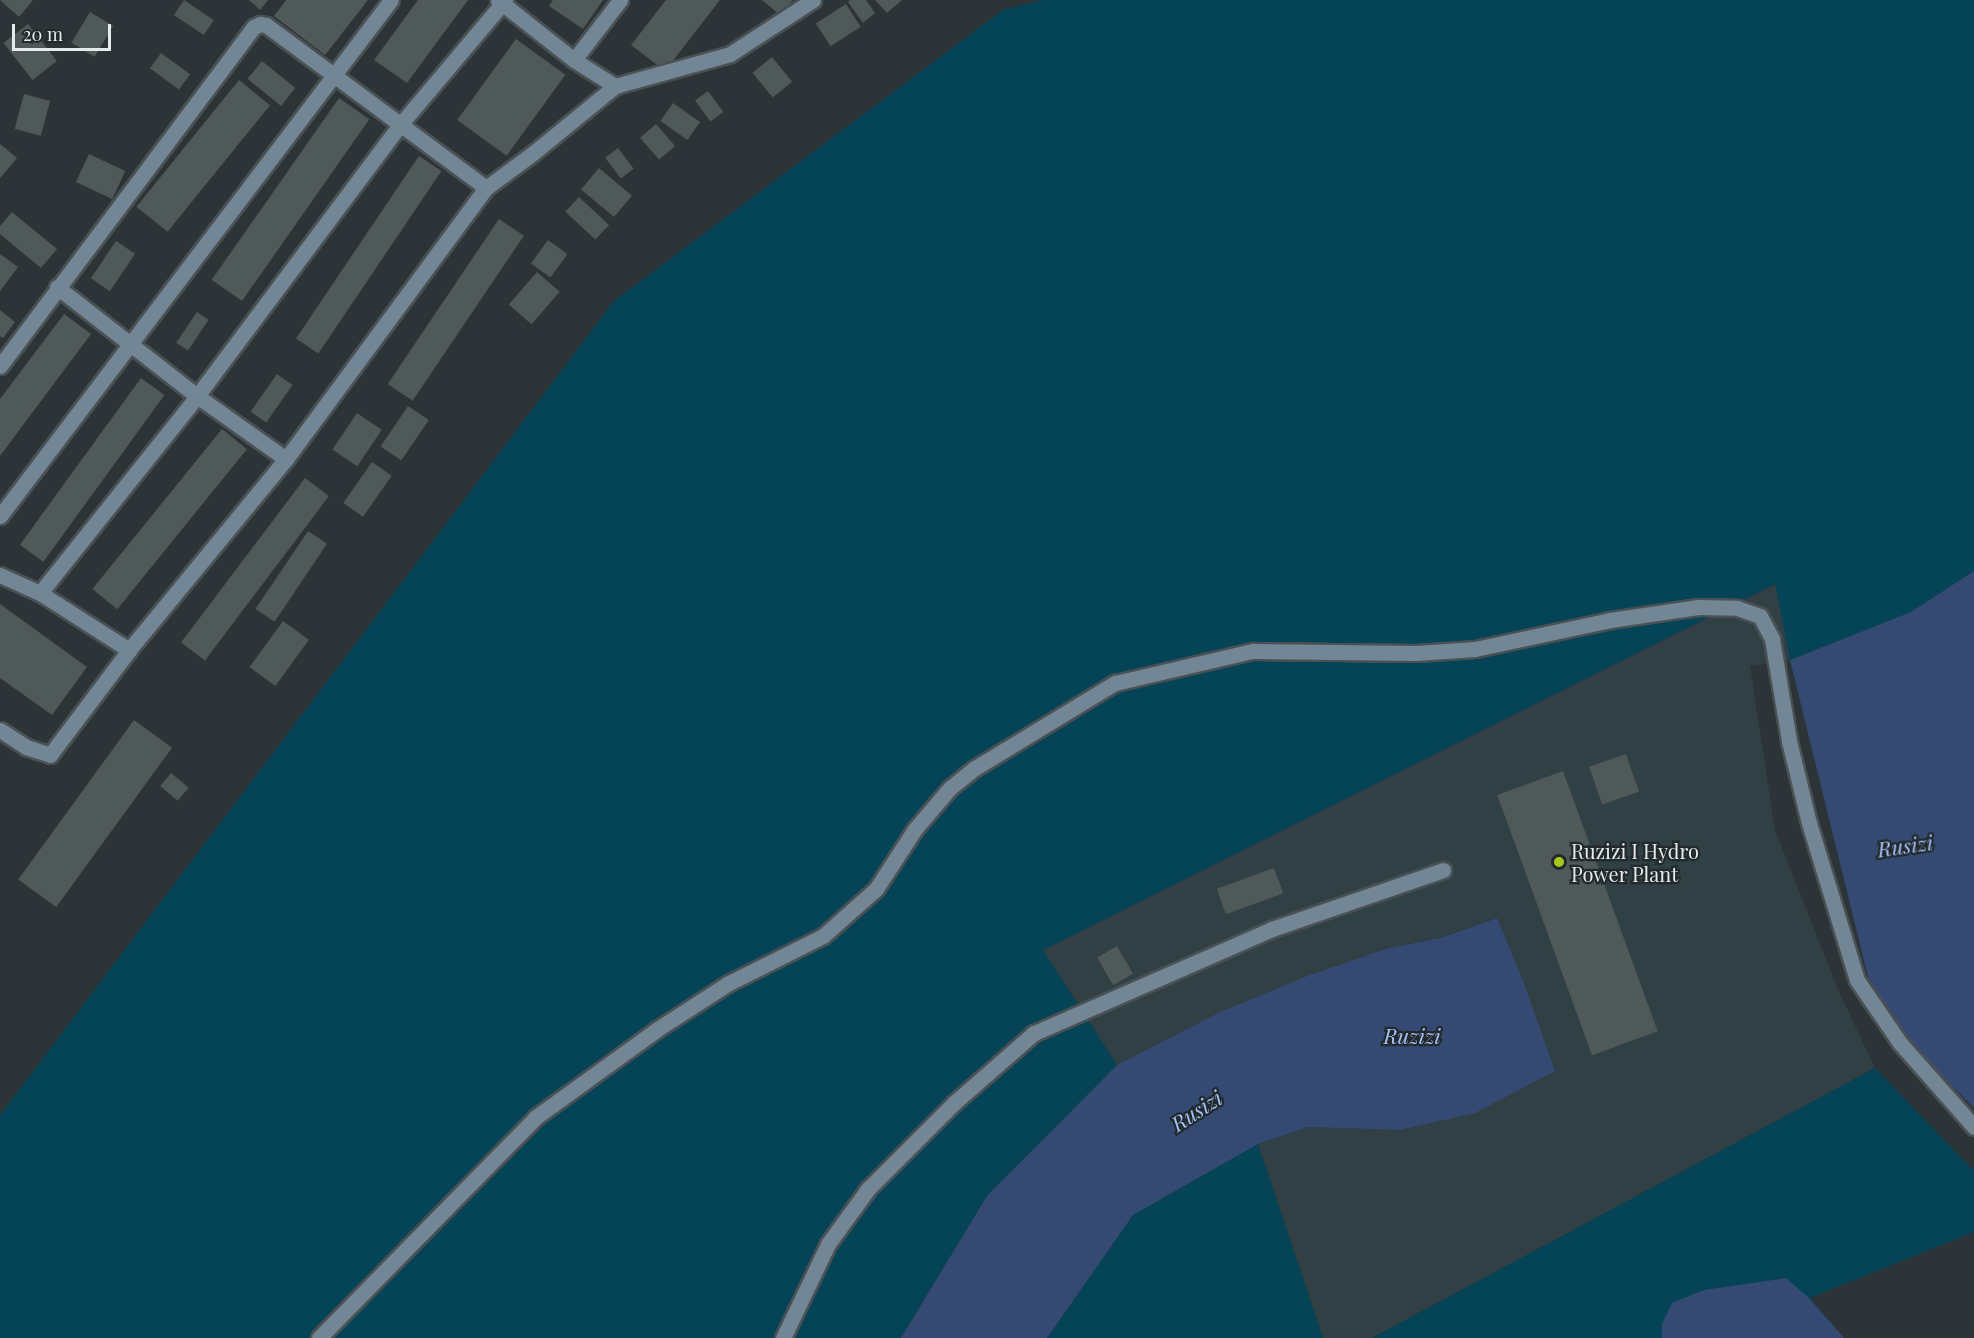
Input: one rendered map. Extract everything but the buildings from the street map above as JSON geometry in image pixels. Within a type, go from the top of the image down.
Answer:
[{"type":"lane","points":[[0,516],[391,0]]},
{"type":"lane","points":[[574,60],[620,0]]},
{"type":"lane","points":[[0,730],[26,747],[50,755],[129,650],[286,459],[486,188],[532,154],[615,86],[730,54],[813,0]]},
{"type":"lane","points":[[40,592],[197,396],[399,126],[502,1],[574,60],[615,86]]},
{"type":"lane","points":[[0,366],[254,27],[266,25],[399,126],[486,188]]},
{"type":"lane","points":[[57,287],[197,396],[286,459]]},
{"type":"lane","points":[[0,575],[40,592],[129,650]]},
{"type":"lane","points":[[320,1338],[536,1117],[656,1030],[727,984],[824,936],[876,889],[915,829],[950,788],[975,768],[1114,684],[1253,651],[1416,653],[1475,649],[1610,620],[1698,607],[1737,608],[1760,616],[1772,639],[1789,741],[1809,823],[1857,980],[1900,1043],[1974,1127]]},
{"type":"lane","points":[[783,1338],[828,1244],[868,1189],[954,1103],[1034,1033],[1272,929],[1443,870]]},
{"type":"shaded area","points":[[1042,0],[1974,0],[1974,571],[1911,612],[1790,660],[1775,584],[1043,950],[1117,1065],[987,1196],[901,1338],[0,1338],[0,1115],[614,301],[1003,10]]},
{"type":"shaded area","points":[[1776,584],[1790,660],[1750,666],[1775,830],[1839,992],[1875,1068],[1372,1338],[1323,1338],[1258,1144],[1308,1127],[1398,1130],[1496,918],[1439,938],[1389,948],[1218,1013],[1117,1065],[1043,950]]},
{"type":"shaded area","points":[[1875,1068],[1974,1171],[1974,1232],[1810,1298],[1844,1338],[1786,1278],[1662,1324],[1662,1338],[1372,1338]]},
{"type":"shaded area","points":[[1258,1144],[1323,1338],[1047,1338],[1133,1215]]},
{"type":"water","name":"Rusizi","points":[[1974,571],[1974,1108],[1911,1045],[1868,977],[1790,660],[1911,612]]},
{"type":"water","name":"Ruzizi","points":[[1497,918],[1522,978],[1555,1071],[1475,1113],[1399,1130],[1308,1127],[1258,1144],[1133,1215],[1047,1338],[901,1338],[987,1196],[1117,1065],[1218,1013],[1310,975],[1389,948],[1440,938]]},
{"type":"water","points":[[1786,1278],[1809,1298],[1844,1338],[1662,1338],[1662,1324],[1672,1303],[1704,1290]]},
{"type":"place","name":"Ruzizi I Hydro Power Plant","points":[[1559,862]]}]
